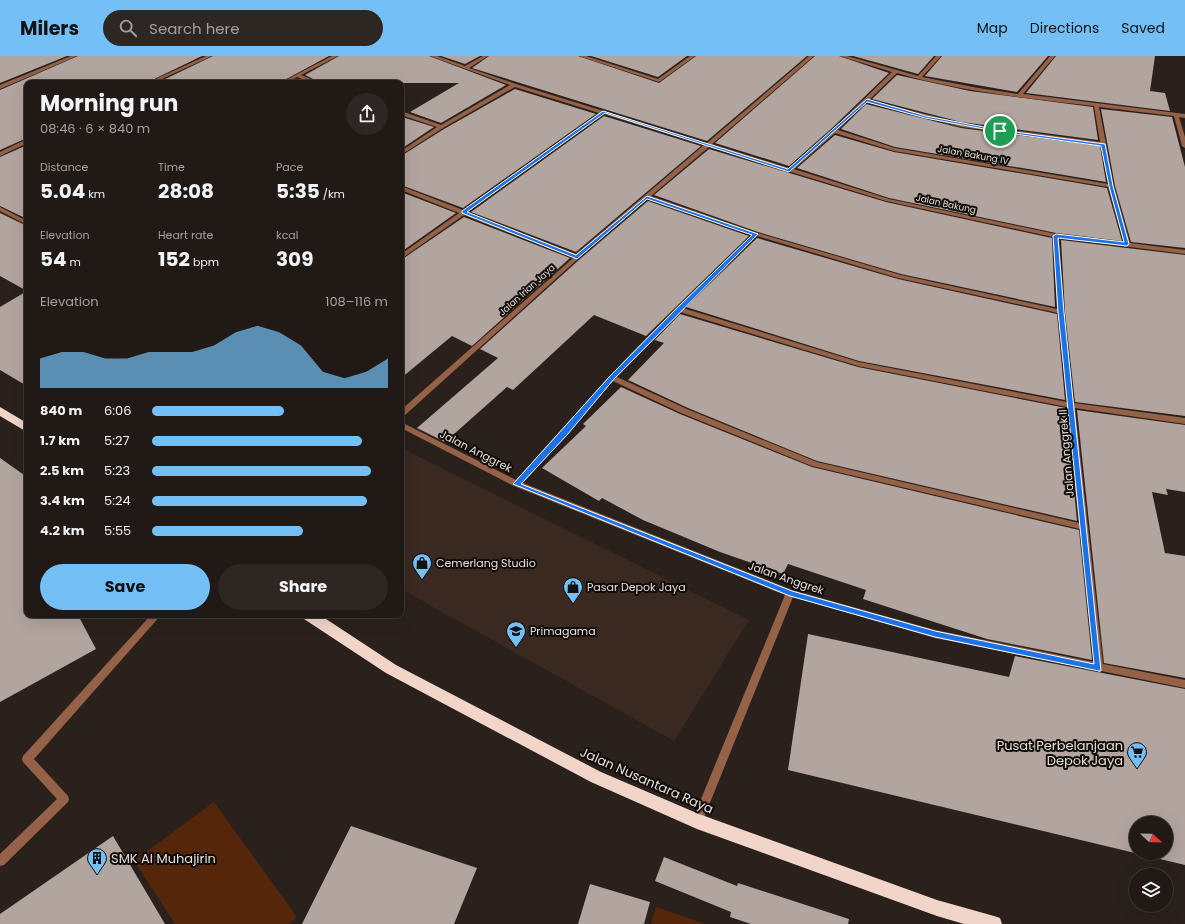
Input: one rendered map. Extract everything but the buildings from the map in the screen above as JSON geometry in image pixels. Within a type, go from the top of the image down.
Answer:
[{"type":"highway","points":[[0,411],[24,426]]},
{"type":"highway","name":"Jalan Nusantara Raya","points":[[314,618],[390,669],[596,777],[696,821],[937,908],[992,924]]},
{"type":"street","points":[[0,87],[75,56]]},
{"type":"street","points":[[156,80],[210,56]]},
{"type":"street","points":[[289,80],[336,56]]},
{"type":"street","name":"Jalan Bakung","points":[[432,56],[514,85],[789,171],[888,200],[1056,236],[1185,252]]},
{"type":"street","points":[[467,68],[486,56]]},
{"type":"street","points":[[581,56],[659,81],[693,56]]},
{"type":"street","name":"Jalan Irian Jaya","points":[[404,411],[577,257],[812,56]]},
{"type":"street","points":[[842,56],[919,78],[978,90],[1185,116]]},
{"type":"street","points":[[919,78],[939,56]]},
{"type":"street","points":[[1019,96],[1053,56]]},
{"type":"street","points":[[789,171],[867,101],[896,71]]},
{"type":"street","points":[[298,76],[309,80]]},
{"type":"street","points":[[404,151],[441,127],[514,85]]},
{"type":"street","points":[[867,101],[961,124],[1103,144]]},
{"type":"street","points":[[1096,104],[1111,186],[1127,244]]},
{"type":"street","points":[[404,255],[604,112]]},
{"type":"street","points":[[404,114],[441,127]]},
{"type":"street","points":[[1176,115],[1185,146]]},
{"type":"street","name":"Jalan Bakung IV","points":[[834,131],[894,149],[1111,186]]},
{"type":"street","points":[[0,154],[24,142]]},
{"type":"street","points":[[404,189],[577,257]]},
{"type":"street","points":[[647,197],[756,234],[900,277],[1061,312]]},
{"type":"street","points":[[0,209],[24,221]]},
{"type":"street","points":[[18,218],[24,215]]},
{"type":"street","points":[[517,484],[612,378],[678,309],[756,234]]},
{"type":"street","name":"Jalan Anggrek II","points":[[1056,236],[1061,312],[1099,668]]},
{"type":"street","points":[[678,309],[858,364],[1072,405],[1185,422]]},
{"type":"street","points":[[612,378],[684,411],[815,464],[1083,528]]},
{"type":"street","name":"Jalan Anggrek","points":[[404,427],[517,484],[790,593],[935,634],[1185,684]]},
{"type":"street","points":[[696,821],[790,593]]},
{"type":"street","points":[[0,861],[64,799],[27,759],[154,618]]},
{"type":"shaded area","name":"Pasar Depok Jaya","points":[[404,449],[749,620],[674,741],[404,591]]},
{"type":"shaded area","points":[[214,802],[297,917],[289,924],[175,924],[134,861]]},
{"type":"shaded area","points":[[656,907],[705,924],[651,924]]},
{"type":"place","name":"Cemerlang Studio","points":[[422,580]]},
{"type":"place","name":"Pasar Depok Jaya","points":[[573,604]]},
{"type":"place","name":"Primagama","points":[[516,648]]},
{"type":"place","name":"Pusat Perbelanjaan Depok Jaya","points":[[1137,769]]},
{"type":"place","name":"SMK Al Muhajirin","points":[[97,875]]},
{"type":"route","points":[[867,101],[925,117],[1000,131],[1103,144],[1111,186],[1127,244],[1056,236],[1061,312],[1099,668],[935,634],[790,593],[517,484],[612,378],[678,309],[706,284],[756,234],[647,197],[577,257],[464,212],[604,112],[789,171],[867,101]]}]
